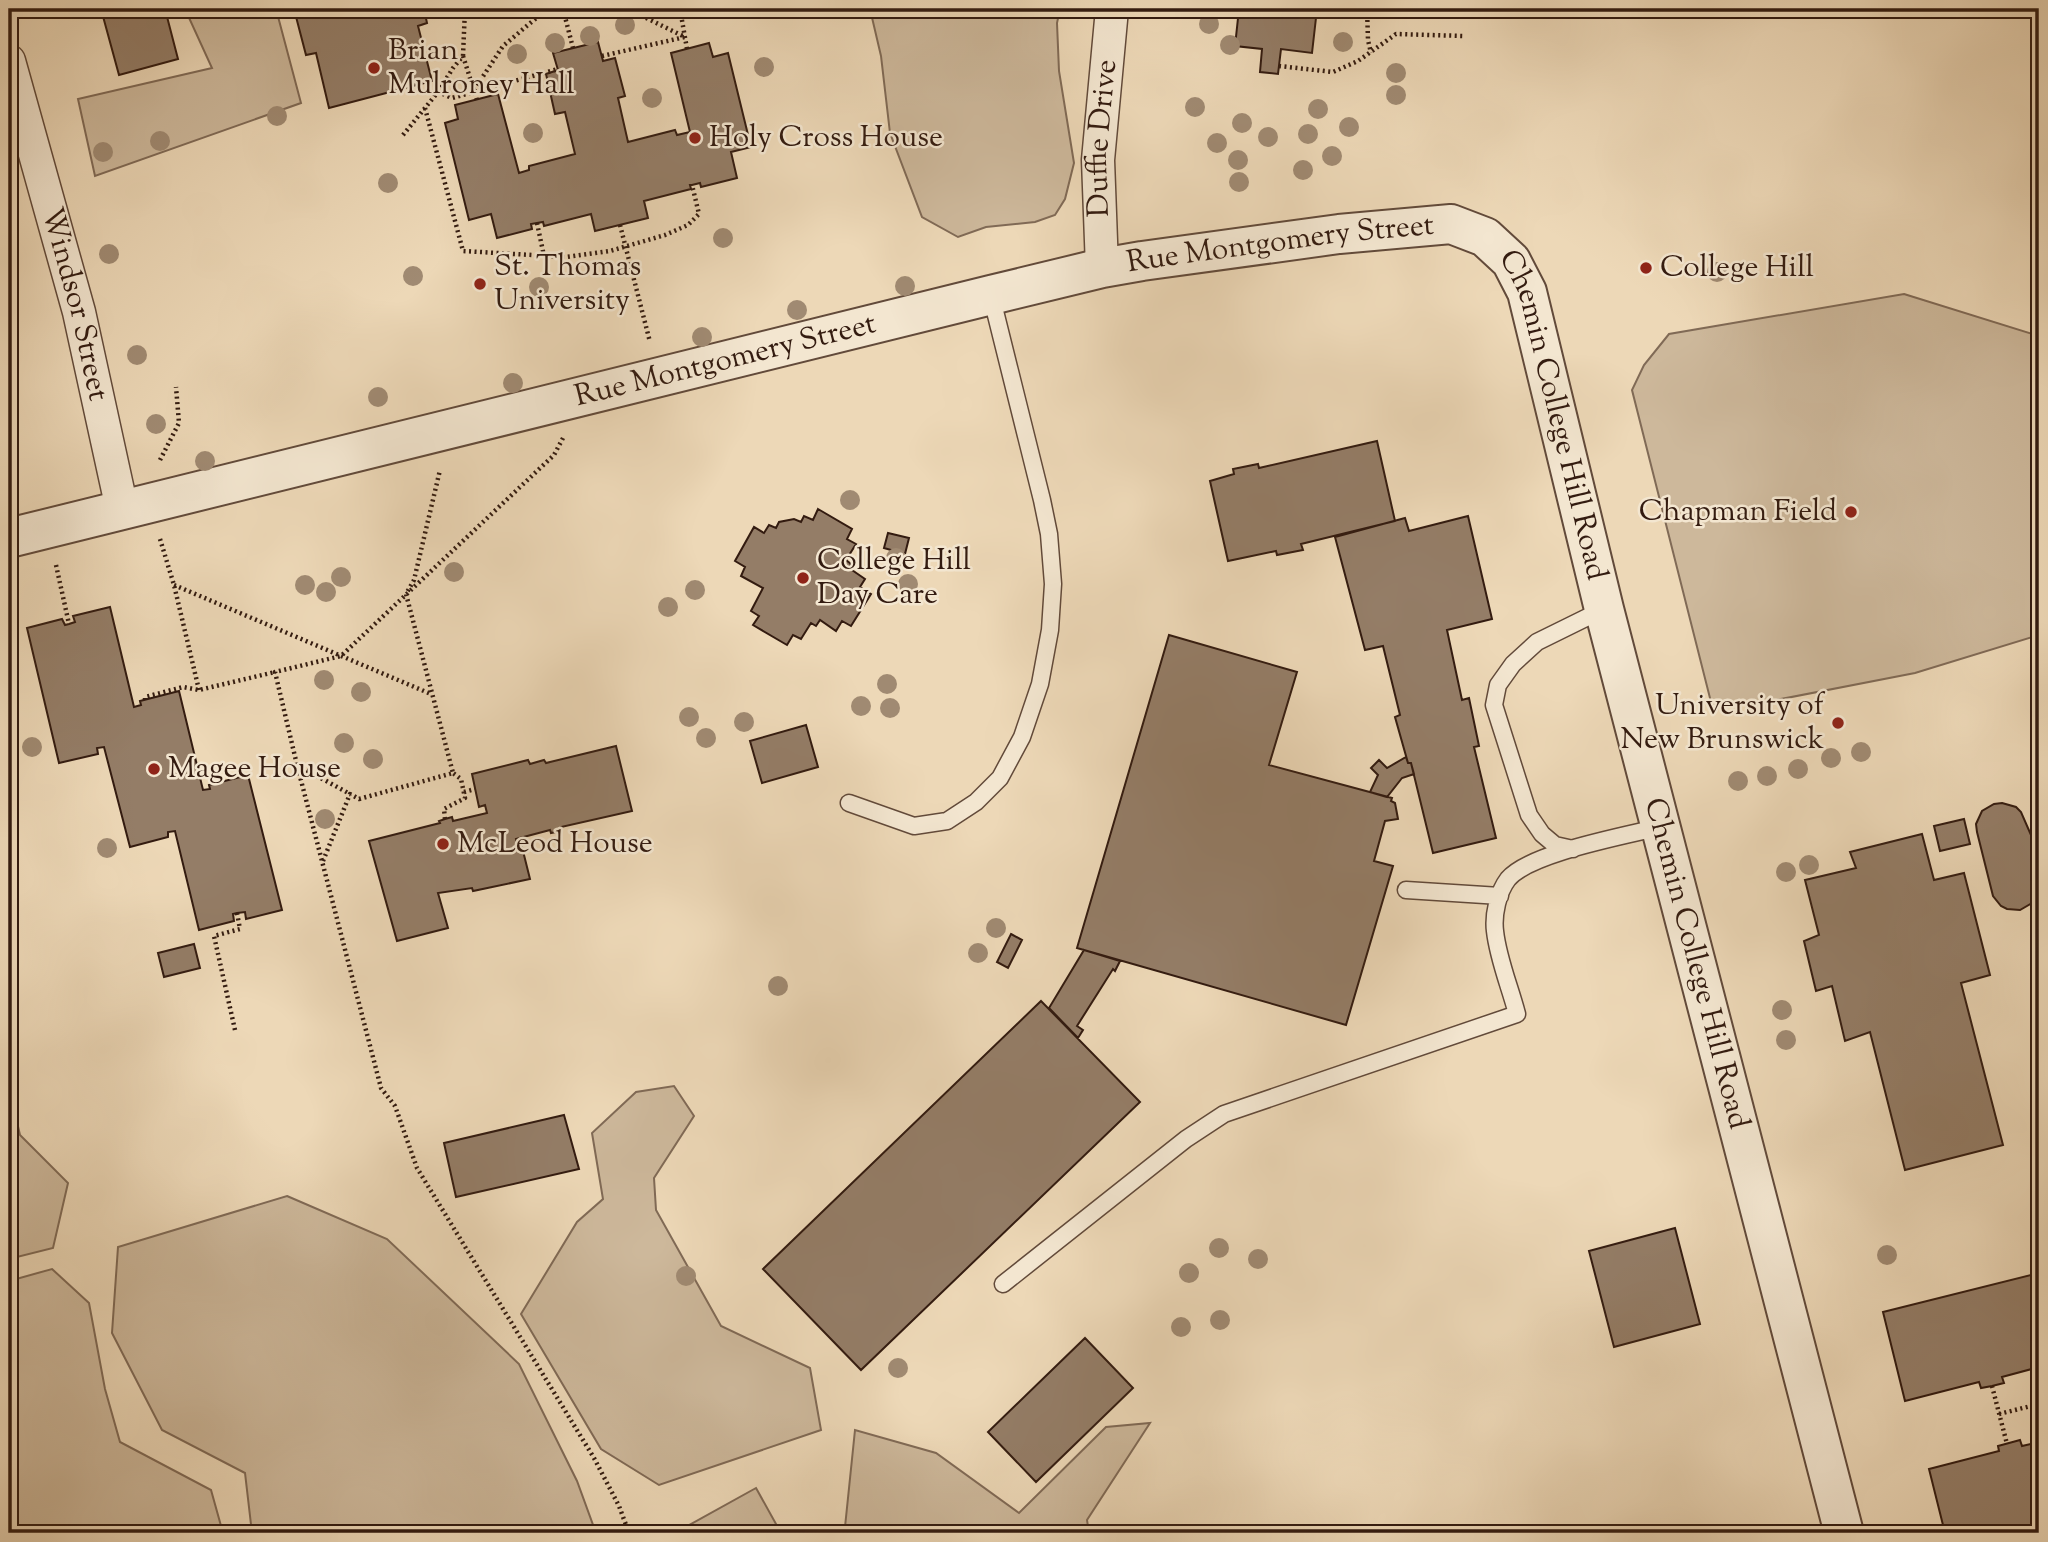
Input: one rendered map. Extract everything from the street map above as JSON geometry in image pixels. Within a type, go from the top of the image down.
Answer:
[{"type":"street","name":"Duffie Drive","points":[[1102,268],[1098,160],[1112,9]]},
{"type":"street","name":"Windsor Street","points":[[9,61],[79,312],[122,509]]},
{"type":"street","name":"Rue Montgomery Street","points":[[9,538],[1102,268],[1326,235],[1451,224]]},
{"type":"street","name":"Chemin College Hill Road","points":[[1451,224],[1485,237],[1511,261],[1527,292],[1604,609],[1844,1533]]},
{"type":"lane","points":[[849,803],[914,825],[947,821],[975,802],[1000,778],[1022,737],[1040,684],[1050,630],[1053,584],[1049,534],[991,295]]},
{"type":"lane","points":[[1573,849],[1555,845],[1542,834],[1529,815],[1494,705],[1498,685],[1513,664],[1537,642],[1604,609]]},
{"type":"lane","points":[[1003,1284],[1186,1139],[1224,1114],[1517,1014],[1495,931],[1495,914],[1507,880],[1524,867],[1573,849],[1660,827]]},
{"type":"lane","points":[[1406,890],[1500,897]]},
{"type":"path","points":[[465,9],[463,56],[477,100]]},
{"type":"path","points":[[474,91],[503,46],[547,9]]},
{"type":"path","points":[[563,9],[573,48]]},
{"type":"path","points":[[618,9],[634,12],[684,37]]},
{"type":"path","points":[[680,9],[687,48]]},
{"type":"path","points":[[1367,9],[1371,53]]},
{"type":"path","points":[[1279,66],[1333,72],[1371,53],[1389,38],[1400,33],[1464,36]]},
{"type":"path","points":[[602,56],[684,37]]},
{"type":"path","points":[[403,135],[463,56]]},
{"type":"path","points":[[438,92],[452,98],[558,69]]},
{"type":"path","points":[[425,108],[463,251],[566,257],[625,248],[665,235],[695,220],[699,214],[692,184]]},
{"type":"path","points":[[537,223],[544,256]]},
{"type":"path","points":[[620,225],[659,377]]},
{"type":"path","points":[[160,460],[179,423],[176,387]]},
{"type":"path","points":[[145,700],[145,697],[183,687],[199,690],[341,656],[554,454],[563,438]]},
{"type":"path","points":[[440,469],[414,580],[406,594],[453,773],[461,779],[466,799],[444,809],[445,819]]},
{"type":"path","points":[[160,538],[199,690]]},
{"type":"path","points":[[56,565],[69,624]]},
{"type":"path","points":[[174,585],[432,695]]},
{"type":"path","points":[[275,672],[381,1088],[395,1106],[417,1168],[594,1458],[619,1506],[629,1533]]},
{"type":"path","points":[[297,765],[359,799],[453,773]]},
{"type":"path","points":[[464,792],[475,789]]},
{"type":"path","points":[[323,861],[350,794]]},
{"type":"path","points":[[235,1030],[214,936],[240,929],[237,913]]},
{"type":"path","points":[[1992,1386],[2007,1444]]},
{"type":"path","points":[[1999,1414],[2039,1404]]},
{"type":"shaded area","points":[[185,9],[276,9],[301,103],[95,176],[78,99],[212,68]]},
{"type":"shaded area","points":[[870,9],[1060,9],[1057,23],[1059,71],[1074,163],[1065,199],[1055,215],[1035,222],[986,227],[958,237],[922,217],[890,133],[881,56]]},
{"type":"shaded area","name":"Chapman Field","points":[[1904,294],[2039,336],[2039,635],[1915,673],[1776,700],[1712,706],[1632,390],[1644,365],[1669,334]]},
{"type":"shaded area","points":[[674,1086],[694,1116],[654,1178],[656,1210],[721,1326],[810,1368],[821,1430],[659,1485],[601,1449],[521,1314],[577,1222],[603,1199],[592,1133],[636,1092]]},
{"type":"shaded area","points":[[9,1088],[20,1135],[68,1183],[53,1248],[9,1259]]},
{"type":"shaded area","points":[[287,1196],[387,1239],[519,1364],[577,1481],[596,1533],[252,1533],[245,1473],[162,1430],[112,1333],[118,1247]]},
{"type":"shaded area","points":[[52,1269],[89,1303],[105,1389],[120,1442],[211,1490],[223,1533],[9,1533],[9,1281]]},
{"type":"shaded area","points":[[1150,1423],[1087,1520],[1089,1533],[847,1533],[845,1527],[855,1430],[936,1453],[1019,1513],[1106,1427]]},
{"type":"shaded area","points":[[756,1488],[781,1533],[679,1533],[682,1529]]},
{"type":"building","points":[[101,9],[165,9],[178,59],[119,75]]},
{"type":"building","name":"Brian Mulroney Hall","points":[[294,9],[424,9],[427,23],[418,26],[432,81],[329,108],[316,53],[306,55]]},
{"type":"building","points":[[1239,9],[1317,9],[1312,53],[1281,49],[1278,74],[1260,72],[1262,49],[1235,46]]},
{"type":"building","name":"Holy Cross House","points":[[598,42],[603,61],[615,58],[625,96],[618,98],[628,142],[675,130],[677,135],[690,132],[671,53],[709,43],[713,57],[728,53],[751,147],[731,152],[737,178],[701,187],[700,183],[690,185],[691,189],[644,201],[648,218],[595,231],[591,214],[544,226],[543,222],[531,224],[532,229],[497,238],[491,214],[469,220],[445,123],[458,119],[455,105],[498,94],[519,173],[529,170],[529,166],[575,154],[565,112],[555,114],[546,74],[558,70],[553,53]]},
{"type":"building","points":[[1377,441],[1395,521],[1301,544],[1303,550],[1277,555],[1276,551],[1228,561],[1210,481],[1234,474],[1233,469],[1258,464],[1259,468]]},
{"type":"building","name":"College Hill Day Care","points":[[818,509],[852,529],[847,539],[856,544],[846,560],[851,564],[849,568],[865,579],[860,587],[871,594],[851,626],[842,621],[836,631],[820,620],[816,626],[811,623],[801,639],[793,635],[787,645],[753,625],[759,616],[751,611],[763,588],[741,576],[745,567],[735,561],[754,527],[764,533],[769,525],[776,528],[779,522],[794,519],[801,522],[804,516],[813,520]]},
{"type":"building","points":[[1468,516],[1492,619],[1447,630],[1462,700],[1469,698],[1479,746],[1474,747],[1496,838],[1433,853],[1411,763],[1408,763],[1395,717],[1400,715],[1383,646],[1365,650],[1335,537],[1405,518],[1409,531]]},
{"type":"building","points":[[888,533],[909,538],[905,554],[884,548]]},
{"type":"building","name":"Magee House","points":[[110,607],[134,707],[141,705],[140,701],[179,691],[203,790],[210,789],[209,785],[248,775],[282,910],[246,919],[245,912],[237,913],[233,914],[234,921],[199,930],[175,831],[168,832],[168,837],[130,847],[104,747],[97,748],[98,754],[59,763],[27,628],[62,619],[65,625],[69,624],[75,622],[73,616]]},
{"type":"building","points":[[1169,635],[1297,672],[1269,765],[1392,798],[1391,801],[1395,803],[1398,819],[1385,821],[1374,861],[1393,866],[1346,1025],[1077,948]]},
{"type":"building","points":[[806,725],[818,767],[762,783],[750,741]]},
{"type":"building","name":"McLeod House","points":[[616,746],[632,811],[561,827],[561,831],[551,833],[550,830],[516,839],[518,848],[522,847],[530,879],[473,891],[472,888],[438,893],[448,928],[397,941],[369,841],[440,823],[439,821],[452,817],[453,821],[487,813],[485,805],[479,807],[472,774],[528,760],[530,764],[544,760],[546,763]]},
{"type":"building","points":[[1406,757],[1414,774],[1402,778],[1387,797],[1370,792],[1378,775],[1371,768],[1379,760],[1387,768]]},
{"type":"building","points":[[2002,803],[2016,807],[2021,812],[2031,835],[2039,833],[2039,893],[2032,903],[2020,910],[2001,906],[1993,896],[1977,832],[1976,824],[1982,811]]},
{"type":"building","points":[[1964,819],[1970,844],[1940,851],[1934,826]]},
{"type":"building","points":[[1922,834],[1934,880],[1964,873],[1990,975],[1961,983],[2003,1145],[1905,1170],[1870,1032],[1845,1041],[1832,986],[1816,991],[1804,941],[1819,935],[1805,880],[1856,868],[1850,852]]},
{"type":"building","points":[[1011,934],[1022,940],[1008,968],[997,962]]},
{"type":"building","points":[[194,944],[200,968],[164,977],[158,953]]},
{"type":"building","points":[[1084,950],[1120,961],[1077,1026],[1083,1030],[1078,1038],[1049,1008]]},
{"type":"building","points":[[1041,1001],[1140,1102],[861,1370],[763,1269]]},
{"type":"building","points":[[564,1115],[579,1169],[456,1197],[444,1143]]},
{"type":"building","points":[[1675,1228],[1700,1324],[1614,1347],[1589,1251]]},
{"type":"building","points":[[2039,1273],[2039,1367],[2002,1377],[2004,1383],[1981,1388],[1979,1382],[1905,1401],[1883,1312]]},
{"type":"building","points":[[1085,1338],[1133,1388],[1036,1482],[988,1432]]},
{"type":"building","points":[[2020,1440],[2022,1446],[2039,1442],[2039,1533],[1945,1533],[1929,1469],[1999,1451],[1998,1446]]},
{"type":"place","name":"Brian Mulroney Hall","points":[[374,68]]},
{"type":"place","name":"Holy Cross House","points":[[695,138]]},
{"type":"place","name":"College Hill","points":[[1646,268]]},
{"type":"place","name":"St. Thomas University","points":[[480,284]]},
{"type":"place","name":"Chapman Field","points":[[1851,512]]},
{"type":"place","name":"College Hill Day Care","points":[[803,578]]},
{"type":"place","name":"University of New Brunswick","points":[[1838,723]]},
{"type":"place","name":"Magee House","points":[[154,769]]},
{"type":"place","name":"McLeod House","points":[[443,844]]}]
